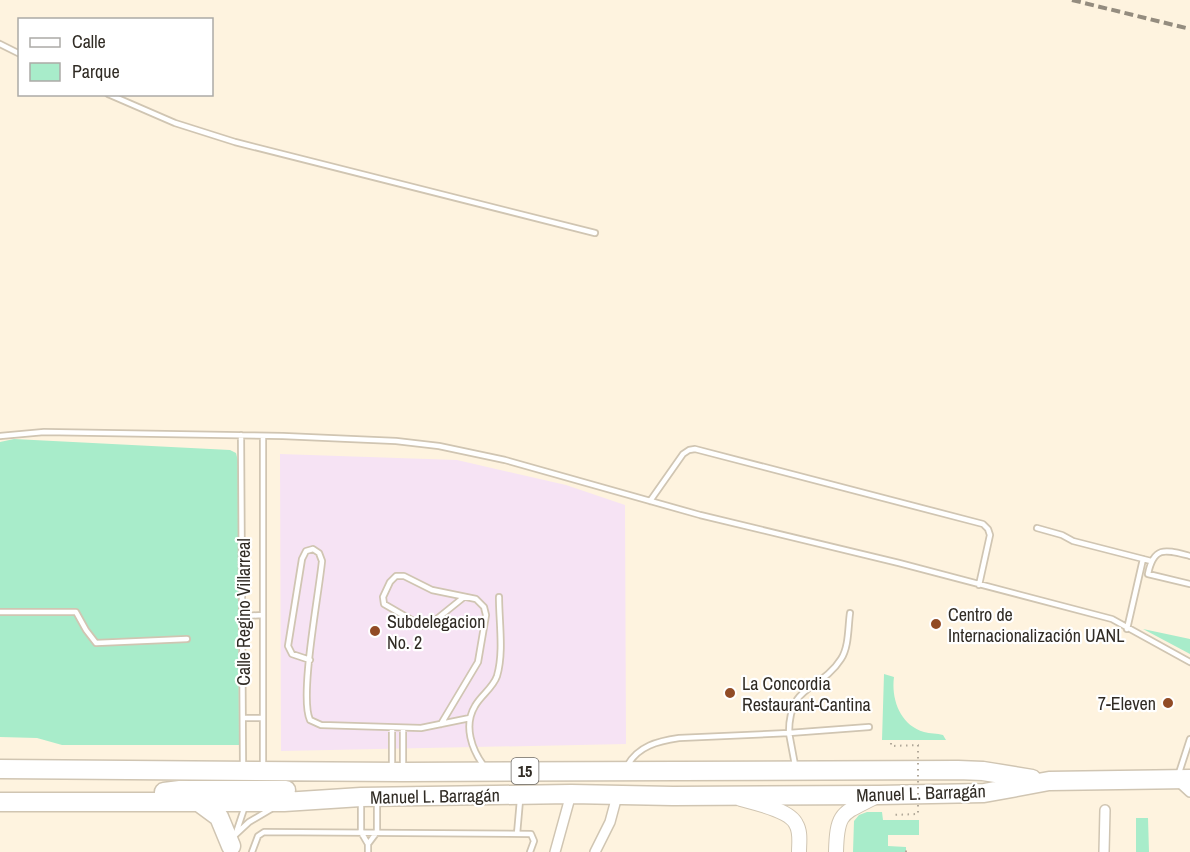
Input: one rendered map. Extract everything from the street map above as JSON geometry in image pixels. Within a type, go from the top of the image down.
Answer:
[{"type":"highway","name":"Manuel L. Barragán","points":[[0,770],[244,787],[284,802],[369,797],[571,794],[617,796],[879,795],[984,792],[1049,782]]},
{"type":"highway","name":"Manuel L. Barragán","points":[[0,802],[200,803],[244,787],[263,771],[983,771],[1049,782],[1186,784]]},
{"type":"highway","points":[[127,801],[180,790],[244,787],[336,789],[369,797]]},
{"type":"highway","points":[[200,803],[219,817],[232,844]]},
{"type":"street","points":[[555,852],[571,794]]},
{"type":"street","points":[[836,852],[837,827],[842,816],[879,795]]},
{"type":"street","points":[[595,852],[610,822],[617,796]]},
{"type":"street","points":[[733,796],[768,807],[792,818],[798,827],[799,852]]},
{"type":"street","points":[[1104,852],[1105,810]]},
{"type":"lane","points":[[0,44],[18,53]]},
{"type":"lane","points":[[113,96],[175,123],[235,142],[595,233]]},
{"type":"lane","points":[[0,436],[44,432],[241,435],[396,441],[439,446],[505,460],[700,515],[899,563],[1112,619],[1190,662]]},
{"type":"lane","name":"Calle Regino Villarreal","points":[[232,844],[244,787],[241,435]]},
{"type":"lane","name":"Calle Regino Villarreal","points":[[263,436],[263,789]]},
{"type":"lane","points":[[650,501],[683,454],[694,449],[879,496],[983,524],[990,535],[979,585]]},
{"type":"lane","points":[[1037,528],[1062,535],[1073,541],[1151,561]]},
{"type":"lane","points":[[310,660],[292,654],[288,646],[302,559],[306,551],[313,549],[319,553],[322,561],[310,660],[307,710],[310,720],[321,725],[421,728],[470,718]]},
{"type":"lane","points":[[1190,556],[1163,551],[1156,554],[1151,561],[1148,574],[1190,584]]},
{"type":"lane","points":[[1127,629],[1143,558]]},
{"type":"lane","points":[[441,724],[478,662],[486,615],[484,607],[476,599],[432,590],[404,576],[396,576],[390,582],[383,597],[384,604],[389,608],[422,626],[434,622],[464,597]]},
{"type":"lane","points":[[488,771],[472,745],[470,718],[475,706],[496,677],[500,645],[499,597]]},
{"type":"lane","points":[[0,612],[76,612],[96,643],[188,639]]},
{"type":"lane","points":[[796,771],[789,733],[791,709],[798,698],[835,667],[843,657],[850,613]]},
{"type":"lane","points":[[244,616],[263,615]]},
{"type":"lane","points":[[244,718],[263,718]]},
{"type":"lane","points":[[624,771],[632,756],[649,745],[662,741],[679,738],[869,727]]},
{"type":"lane","points":[[392,728],[397,772]]},
{"type":"lane","points":[[397,772],[403,728]]},
{"type":"lane","points":[[1186,784],[1190,739]]},
{"type":"lane","points":[[517,834],[520,795]]},
{"type":"lane","points":[[368,852],[368,844],[361,832],[369,797]]},
{"type":"lane","points":[[368,844],[376,832],[369,797]]},
{"type":"lane","points":[[232,844],[249,822],[284,802]]},
{"type":"lane","points":[[252,852],[258,836],[264,832],[376,832],[531,834],[533,838],[530,852]]},
{"type":"path","points":[[891,743],[891,746],[918,746],[918,814],[892,815]]},
{"type":"path","points":[[906,847],[906,852]]},
{"type":"shaded area","points":[[280,454],[457,460],[566,485],[625,505],[626,744],[281,751]]},
{"type":"green space","points":[[14,439],[230,450],[236,453],[238,461],[239,745],[62,745],[37,738],[0,737],[0,442]]},
{"type":"green space","points":[[1143,629],[1190,639],[1190,654]]},
{"type":"green space","points":[[884,674],[894,677],[896,702],[909,724],[924,732],[943,735],[946,740],[882,740]]},
{"type":"green space","points":[[867,812],[882,812],[883,820],[919,820],[919,835],[888,835],[888,846],[906,847],[906,852],[853,852],[854,821],[859,815]]},
{"type":"green space","points":[[1136,818],[1148,818],[1149,852],[1136,852]]},
{"type":"railway","points":[[1072,0],[1190,29]]},
{"type":"place","name":"Centro de Internacionalización UANL","points":[[936,624]]},
{"type":"place","name":"Subdelegacion No. 2","points":[[375,631]]},
{"type":"place","name":"La Concordia Restaurant-Cantina","points":[[730,693]]},
{"type":"place","name":"7-Eleven","points":[[1168,703]]}]
